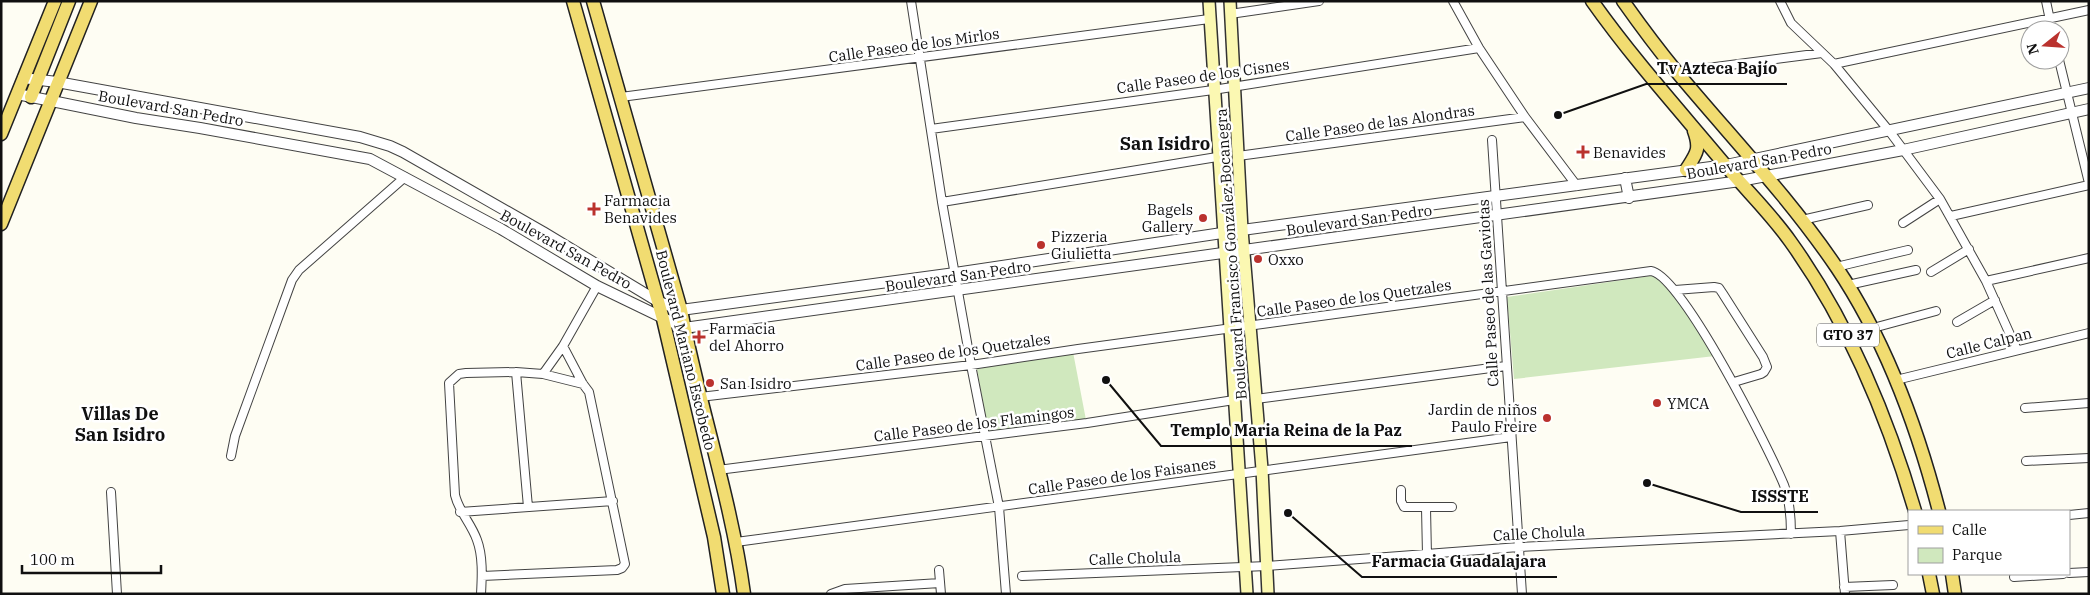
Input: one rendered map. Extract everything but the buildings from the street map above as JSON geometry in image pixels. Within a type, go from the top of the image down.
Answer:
[{"type":"main road","points":[[1,134],[55,1]]},
{"type":"main road","points":[[31,97],[69,1]]},
{"type":"main road","points":[[1,224],[91,1]]},
{"type":"main road","name":"Boulevard Mariano Escobedo","points":[[574,1],[659,302],[714,537],[723,594]]},
{"type":"main road","name":"Boulevard Mariano Escobedo","points":[[593,1],[681,310],[700,397],[736,542],[744,594]]},
{"type":"main road","name":"Boulevard Francisco González Bocanegra","points":[[1209,1],[1217,157],[1247,594]]},
{"type":"main road","name":"Boulevard Francisco González Bocanegra","points":[[1230,1],[1242,230],[1262,469],[1268,594]]},
{"type":"main road","name":"GTO 37","points":[[1592,1],[1633,55],[1790,240],[1850,340],[1881,408],[1915,510]]},
{"type":"main road","name":"GTO 37","points":[[1623,1],[1677,72],[1802,220],[1848,285],[1873,328],[1896,380],[1928,472],[1939,510]]},
{"type":"main road","points":[[1686,170],[1695,157],[1698,146],[1690,122]]},
{"type":"main road","points":[[1929,575],[1933,594]]},
{"type":"main road","points":[[1952,575],[1955,594]]},
{"type":"street","points":[[911,1],[942,202],[999,507],[1006,594]]},
{"type":"street","points":[[1230,14],[1319,1]]},
{"type":"street","points":[[1453,1],[1479,48],[1526,117],[1577,186]]},
{"type":"street","points":[[1780,1],[1791,23],[1834,64],[1890,132],[1940,199],[1969,248],[2017,350]]},
{"type":"street","points":[[2046,1],[2050,19]]},
{"type":"street","points":[[1834,64],[2089,10]]},
{"type":"street","name":"Calle Paseo de los Mirlos","points":[[622,98],[1209,19]]},
{"type":"street","name":"Calle Paseo de los Cisnes","points":[[931,128],[1213,90],[1479,48]]},
{"type":"street","points":[[1677,72],[1822,53]]},
{"type":"street","points":[[1951,216],[2089,184],[2070,113],[2061,70]]},
{"type":"street","points":[[24,78],[57,82]]},
{"type":"street","name":"Boulevard San Pedro","points":[[57,82],[378,142],[403,152],[535,227],[659,302],[681,310],[955,273],[1242,230],[1496,198],[1625,178],[1726,166],[2089,88]]},
{"type":"street","name":"Boulevard San Pedro","points":[[17,94],[50,102],[370,159],[501,229],[597,286],[684,328],[958,291],[1224,252],[1629,198],[1740,181],[1903,150],[2089,109]]},
{"type":"street","name":"Calle Paseo de las Alondras","points":[[1238,156],[1526,117]]},
{"type":"street","name":"Calle Paseo de las Gaviotas","points":[[1492,140],[1522,594]]},
{"type":"street","points":[[370,159],[378,142]]},
{"type":"street","points":[[942,202],[1217,157]]},
{"type":"street","points":[[231,456],[235,436],[286,292],[292,280],[299,270],[405,177]]},
{"type":"street","points":[[1625,178],[1629,198]]},
{"type":"street","points":[[1903,223],[1940,199]]},
{"type":"street","points":[[1802,220],[1868,205]]},
{"type":"street","points":[[1931,272],[1969,248]]},
{"type":"street","points":[[1836,267],[1908,250]]},
{"type":"street","points":[[1986,282],[2089,258]]},
{"type":"street","points":[[1848,285],[1916,270]]},
{"type":"street","name":"Calle Paseo de los Quetzales","points":[[700,397],[971,365],[1651,271],[1657,272],[1676,290],[1734,382],[1784,486],[1790,508],[1791,534]]},
{"type":"street","points":[[544,374],[563,346],[597,286]]},
{"type":"street","points":[[1676,290],[1714,287],[1718,288],[1723,294],[1767,367],[1760,374],[1734,382]]},
{"type":"street","points":[[1957,322],[1995,300]]},
{"type":"street","points":[[1873,328],[1936,311]]},
{"type":"street","name":"Calle Calpan","points":[[1896,380],[2089,333]]},
{"type":"street","points":[[482,576],[617,570],[625,564],[592,402],[589,392],[563,346]]},
{"type":"street","points":[[1256,399],[1506,366]]},
{"type":"street","points":[[481,594],[482,576],[476,538],[460,512],[453,483],[449,383],[459,374],[516,372],[544,374],[583,384]]},
{"type":"street","points":[[516,372],[528,507]]},
{"type":"street","name":"Calle Paseo de los Flamingos","points":[[718,470],[1087,423],[1234,400]]},
{"type":"street","points":[[2026,408],[2089,403]]},
{"type":"street","name":"Calle Paseo de los Faisanes","points":[[736,542],[1262,469],[1511,437]]},
{"type":"street","points":[[2026,461],[2089,458]]},
{"type":"street","points":[[1401,490],[1401,501],[1404,507],[1452,507]]},
{"type":"street","points":[[111,492],[117,594]]},
{"type":"street","points":[[460,512],[613,501]]},
{"type":"street","points":[[1426,508],[1427,555]]},
{"type":"street","points":[[2070,515],[2089,513]]},
{"type":"street","name":"Calle Cholula","points":[[1022,576],[1267,566],[1519,548],[1791,534],[1908,525]]},
{"type":"street","points":[[1840,531],[1845,590],[1893,585]]},
{"type":"street","points":[[939,570],[941,594]]},
{"type":"street","points":[[2070,573],[2089,572]]},
{"type":"street","points":[[2014,577],[2047,575]]},
{"type":"street","points":[[831,594],[845,589],[940,583]]},
{"type":"green space","points":[[1657,275],[1675,295],[1715,356],[1514,379],[1507,297]]},
{"type":"green space","points":[[1073,352],[1086,420],[988,431],[977,369]]},
{"type":"place","name":"Tv Azteca Bajío","points":[[1558,115]]},
{"type":"place","name":"Benavides","points":[[1583,152]]},
{"type":"place","name":"Farmacia Benavides","points":[[594,209]]},
{"type":"place","name":"Bagels Gallery","points":[[1203,218]]},
{"type":"place","name":"Pizzeria Giulietta","points":[[1041,245]]},
{"type":"place","name":"Oxxo","points":[[1258,259]]},
{"type":"place","name":"Farmacia del Ahorro","points":[[699,337]]},
{"type":"place","name":"Templo Maria Reina de la Paz","points":[[1106,380]]},
{"type":"place","name":"San Isidro","points":[[710,383]]},
{"type":"place","name":"YMCA","points":[[1657,403]]},
{"type":"place","name":"Jardin de niños Paulo Freire","points":[[1547,418]]},
{"type":"place","name":"ISSSTE","points":[[1647,483]]},
{"type":"place","name":"Farmacia Guadalajara","points":[[1288,513]]},
{"type":"district","name":"San Isidro","points":[[1165,143]]},
{"type":"district","name":"Villas De San Isidro","points":[[120,423]]}]
